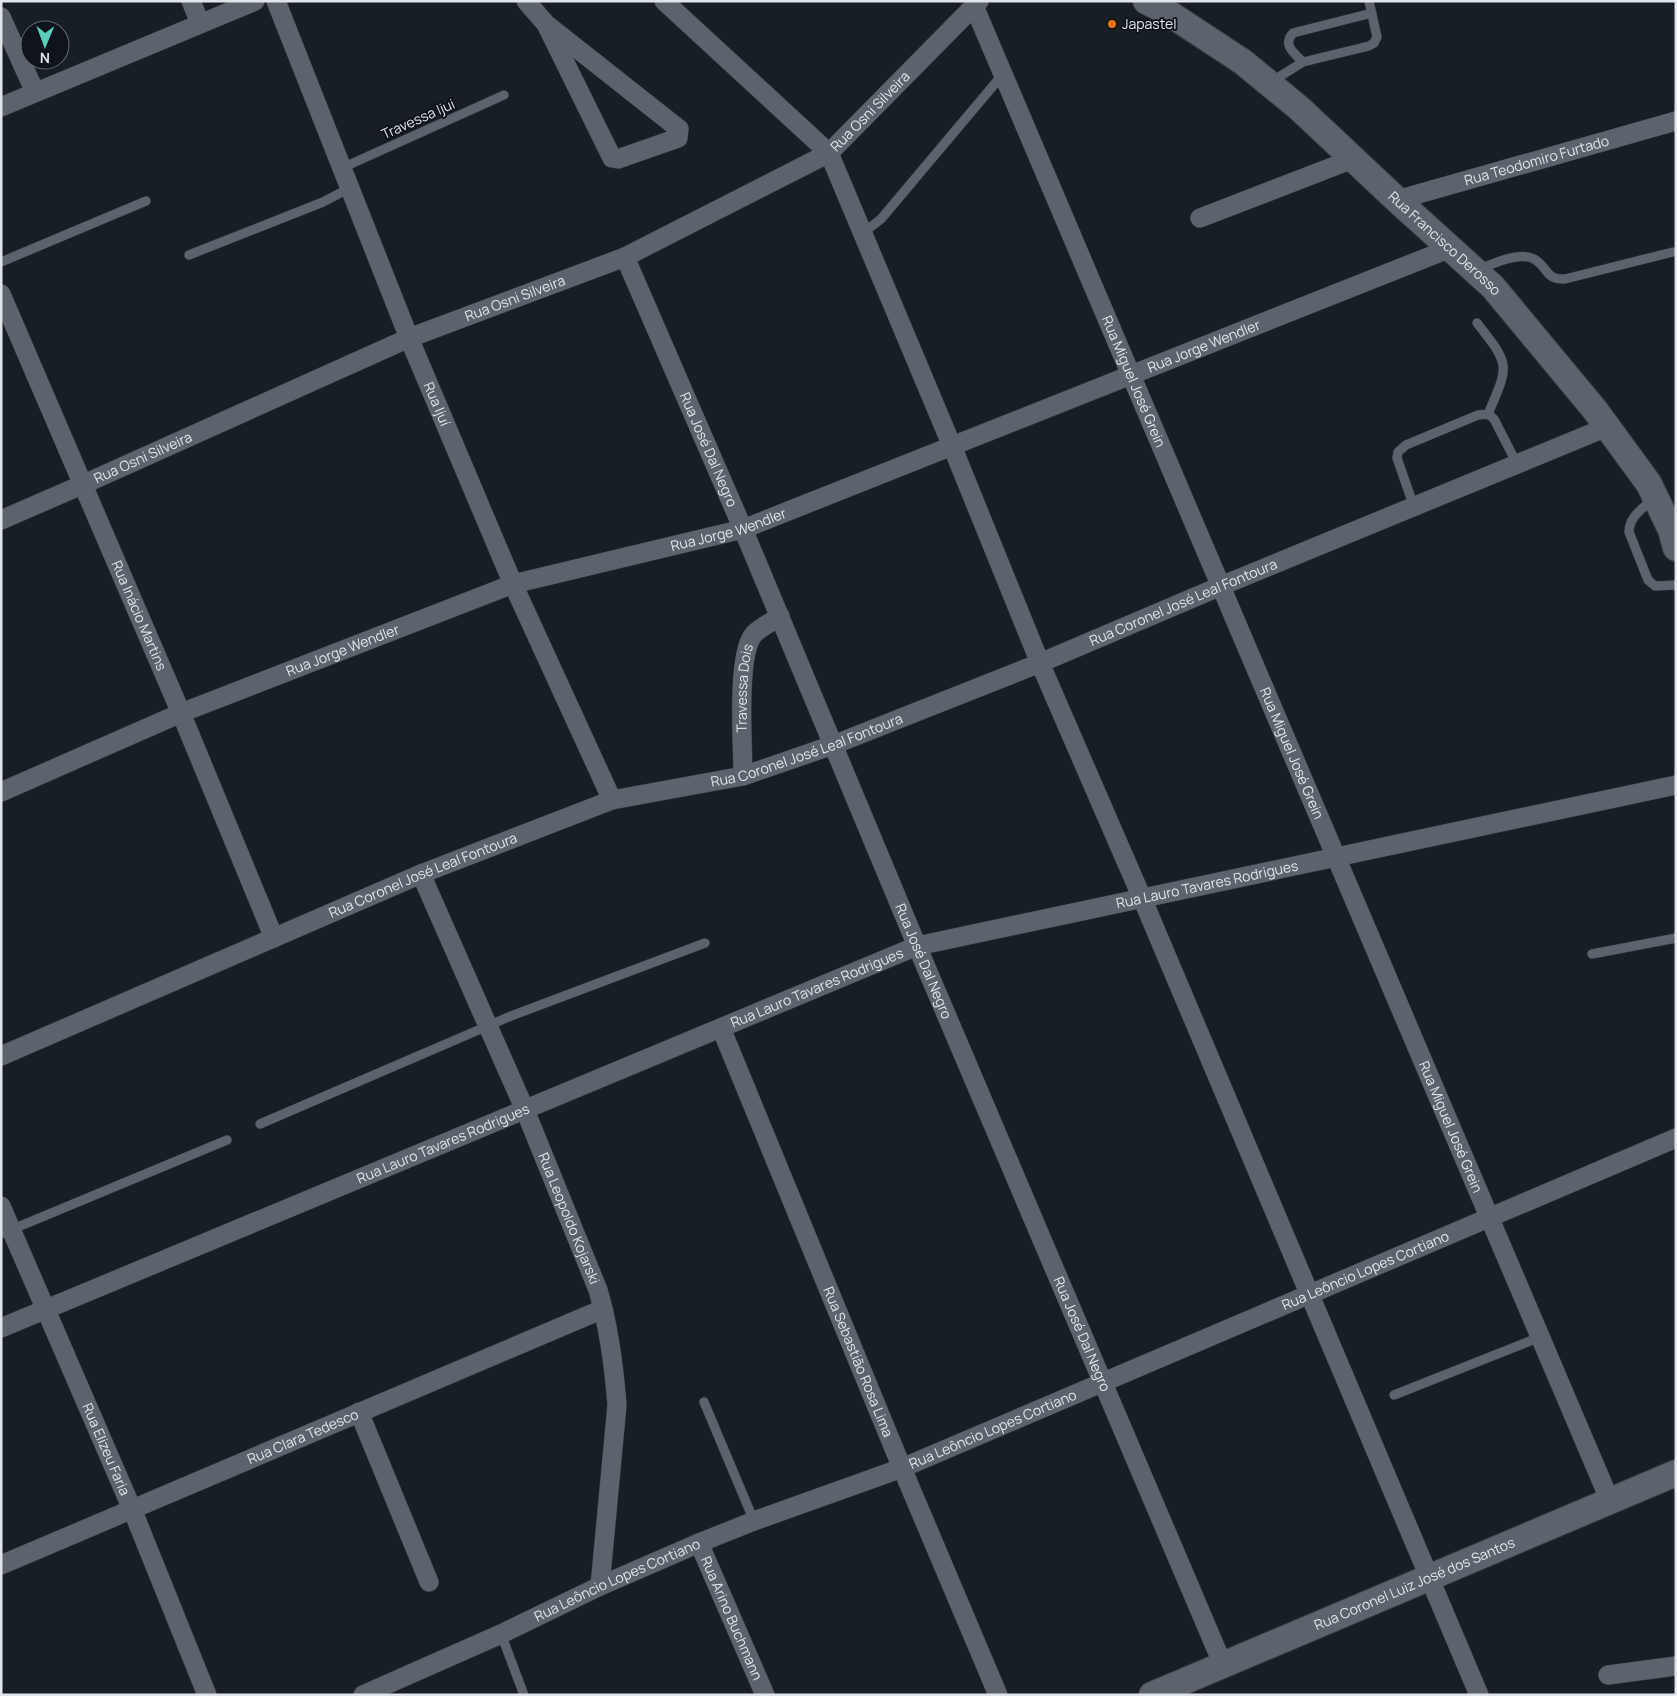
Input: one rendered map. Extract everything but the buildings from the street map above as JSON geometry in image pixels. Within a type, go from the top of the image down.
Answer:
[{"type":"main road","name":"Rua Francisco Derosso","points":[[1160,4],[1243,62],[1299,108],[1493,287],[1595,410],[1649,484],[1674,536]]},
{"type":"main road","name":"Rua Coronel Luiz José dos Santos","points":[[1152,1695],[1676,1473]]},
{"type":"street","points":[[191,1],[200,23]]},
{"type":"street","points":[[1,106],[255,1]]},
{"type":"street","name":"Rua Ijuí","points":[[276,1],[409,338],[513,584],[612,800]]},
{"type":"street","points":[[526,1],[546,24],[678,130],[678,138],[618,159],[612,158],[546,24]]},
{"type":"street","points":[[664,1],[829,153],[952,446],[1040,663],[1142,898],[1479,1695]]},
{"type":"street","name":"Rua Osni Silveira","points":[[1,520],[409,338],[625,257],[829,153],[977,4]]},
{"type":"street","name":"Rua Miguel José Grein","points":[[977,4],[1003,74],[1610,1501]]},
{"type":"street","points":[[1,18],[35,92]]},
{"type":"street","name":"Rua Teodomiro Furtado","points":[[1398,200],[1676,121]]},
{"type":"street","points":[[1200,218],[1353,159]]},
{"type":"street","name":"Rua Jorge Wendler","points":[[1,792],[181,713],[513,584],[743,529],[1451,248]]},
{"type":"street","name":"Rua José Dal Negro","points":[[625,257],[780,616],[917,946],[1223,1665]]},
{"type":"street","name":"Rua Inácio Martins","points":[[1,294],[9,332],[84,484],[274,938]]},
{"type":"street","name":"Rua Coronel José Leal Fontoura","points":[[1,1056],[421,874],[612,800],[743,776],[833,745],[1040,663],[1221,586],[1607,427]]},
{"type":"street","name":"Travessa Dois","points":[[743,776],[743,678],[746,650],[754,635],[780,616]]},
{"type":"street","name":"Rua Lauro Tavares Rodrigues","points":[[1,1328],[917,946],[1676,785]]},
{"type":"street","name":"Rua Leopoldo Kojarski","points":[[421,874],[524,1110],[598,1290],[604,1309],[615,1377],[617,1405],[600,1586]]},
{"type":"street","name":"Rua Sebastião Rosa Lima","points":[[721,1028],[902,1468],[998,1695]]},
{"type":"street","name":"Rua Leôncio Lopes Cortiano","points":[[363,1695],[502,1634],[600,1586],[699,1543],[754,1521],[902,1468],[1676,1138]]},
{"type":"street","name":"Rua Elizeu Faria","points":[[1,1206],[6,1232],[46,1309],[132,1509],[207,1695]]},
{"type":"street","name":"Rua Clara Tedesco","points":[[1,1564],[604,1309]]},
{"type":"street","points":[[359,1412],[429,1582]]},
{"type":"street","name":"Rua Arino Buchmann","points":[[699,1543],[765,1695]]},
{"type":"street","points":[[1608,1675],[1676,1666]]},
{"type":"lane","points":[[1269,84],[1303,62],[1369,46],[1374,43],[1376,38],[1369,1]]},
{"type":"lane","points":[[1303,62],[1289,48],[1289,37],[1293,33],[1372,13]]},
{"type":"lane","points":[[863,233],[881,219],[1003,74]]},
{"type":"lane","name":"Travessa Ijui","points":[[342,168],[504,95]]},
{"type":"lane","points":[[188,255],[323,202],[350,188]]},
{"type":"lane","points":[[1,262],[146,201]]},
{"type":"lane","points":[[1476,271],[1498,261],[1523,256],[1539,262],[1551,277],[1565,279],[1673,252]]},
{"type":"lane","points":[[1477,323],[1499,350],[1505,368],[1502,384],[1488,414]]},
{"type":"lane","points":[[1414,507],[1397,458],[1398,452],[1406,445],[1478,415],[1488,414],[1494,419],[1517,464]]},
{"type":"lane","points":[[1655,497],[1632,519],[1629,532],[1648,580],[1655,586],[1676,585]]},
{"type":"lane","points":[[1592,954],[1676,938]]},
{"type":"lane","points":[[260,1124],[512,1016],[705,943]]},
{"type":"lane","points":[[6,1232],[227,1140]]},
{"type":"lane","points":[[1394,1395],[1540,1337]]},
{"type":"lane","points":[[704,1402],[754,1521]]},
{"type":"lane","points":[[502,1634],[524,1695]]},
{"type":"place","name":"Japastel","points":[[1112,24]]}]
